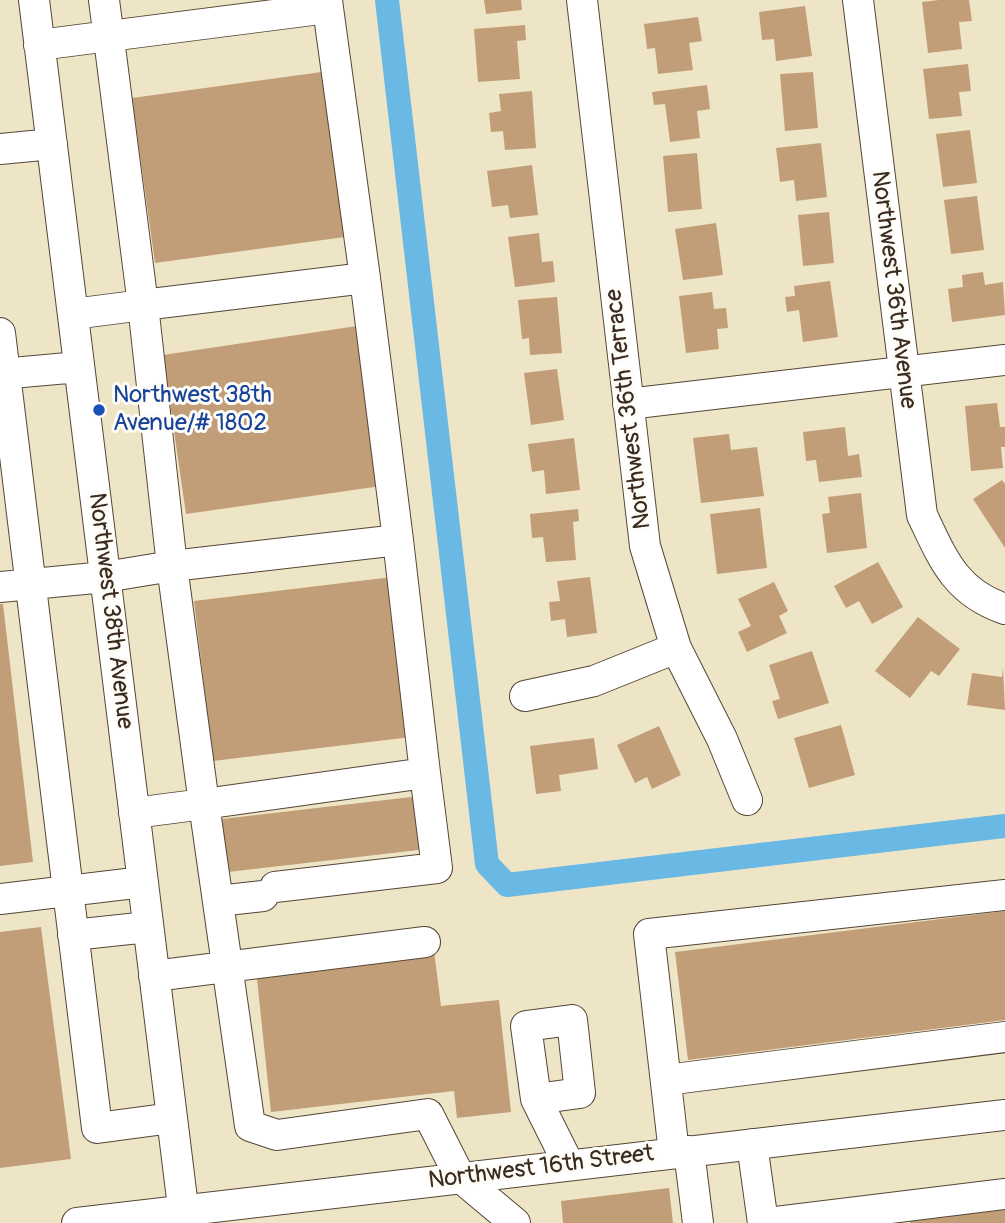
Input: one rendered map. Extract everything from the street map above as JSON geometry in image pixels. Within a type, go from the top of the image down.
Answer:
[{"type":"street","name":"Northwest 38th Avenue","points":[[34,0],[184,1216]]},
{"type":"street","points":[[104,0],[143,305],[172,566],[250,1126],[277,1135],[428,1114],[460,1177],[495,1217]]},
{"type":"street","name":"Northwest 36th Terrace","points":[[582,0],[645,546],[676,648],[733,761],[747,800]]},
{"type":"street","name":"Northwest 36th Avenue","points":[[858,0],[922,515],[950,573],[984,602],[1005,609]]},
{"type":"street","points":[[40,45],[328,4],[365,278],[437,868],[269,891],[218,901]]},
{"type":"street","points":[[0,149],[52,144]]},
{"type":"street","points":[[73,314],[365,278]]},
{"type":"street","points":[[0,333],[2,374],[97,1128],[172,1118]]},
{"type":"street","points":[[628,404],[1005,360]]},
{"type":"street","points":[[2,374],[79,368]]},
{"type":"street","points":[[0,587],[105,577],[172,566],[398,540]]},
{"type":"street","points":[[525,696],[594,681],[676,648]]},
{"type":"street","points":[[134,813],[425,773]]},
{"type":"street","points":[[0,899],[143,882]]},
{"type":"street","points":[[698,1223],[666,1080],[649,934],[1005,895]]},
{"type":"street","points":[[73,935],[148,927]]},
{"type":"street","points":[[154,976],[425,942]]},
{"type":"street","points":[[666,1080],[1005,1037]]},
{"type":"street","points":[[536,1099],[569,1165]]},
{"type":"street","name":"Northwest 16th Street","points":[[77,1223],[259,1212],[460,1177],[1005,1115]]},
{"type":"street","points":[[752,1144],[765,1223],[1005,1194]]},
{"type":"building","points":[[484,0],[521,0],[522,10],[486,14]]},
{"type":"building","points":[[969,0],[972,21],[959,22],[962,49],[928,53],[922,2]]},
{"type":"building","points":[[805,6],[812,56],[776,61],[774,39],[762,40],[759,12]]},
{"type":"building","points":[[698,17],[702,41],[689,43],[693,70],[658,74],[655,48],[647,49],[644,24]]},
{"type":"building","points":[[525,25],[526,40],[517,41],[520,79],[478,82],[474,29]]},
{"type":"building","points":[[968,64],[971,91],[959,92],[962,116],[929,119],[923,69]]},
{"type":"building","points":[[329,71],[352,236],[155,263],[132,98]]},
{"type":"building","points":[[813,72],[818,128],[785,131],[780,74]]},
{"type":"building","points":[[707,85],[710,109],[697,111],[700,138],[670,142],[665,104],[654,105],[652,92]]},
{"type":"building","points":[[532,91],[536,148],[505,150],[503,131],[491,132],[489,113],[501,111],[499,94]]},
{"type":"building","points":[[970,130],[977,183],[943,187],[936,134]]},
{"type":"building","points":[[821,143],[827,197],[796,201],[794,180],[780,182],[776,148]]},
{"type":"building","points":[[697,153],[702,209],[668,212],[663,156]]},
{"type":"building","points":[[532,165],[538,215],[510,218],[508,205],[492,207],[487,171]]},
{"type":"building","points":[[977,196],[984,250],[951,254],[944,200]]},
{"type":"building","points":[[829,212],[834,263],[803,266],[798,215]]},
{"type":"building","points":[[716,223],[723,275],[683,280],[675,229]]},
{"type":"building","points":[[539,233],[542,262],[553,261],[555,282],[515,287],[508,237]]},
{"type":"building","points":[[983,272],[985,285],[1003,282],[1005,315],[952,322],[948,289],[963,287],[962,275]]},
{"type":"building","points":[[830,281],[838,337],[803,342],[799,310],[787,312],[785,297],[795,296],[794,286]]},
{"type":"building","points":[[712,292],[714,309],[726,308],[728,328],[717,329],[719,349],[686,353],[679,296]]},
{"type":"building","points":[[557,297],[562,353],[530,355],[529,338],[522,339],[518,300]]},
{"type":"building","points":[[357,326],[381,486],[186,514],[163,355]]},
{"type":"building","points":[[557,369],[564,420],[531,425],[524,373]]},
{"type":"building","points":[[997,403],[1000,427],[1005,427],[1005,447],[1001,447],[1003,468],[971,471],[965,406]]},
{"type":"building","points":[[845,427],[848,456],[859,454],[862,477],[819,482],[816,460],[806,461],[803,432]]},
{"type":"building","points":[[729,434],[731,450],[757,447],[764,496],[701,503],[693,438]]},
{"type":"building","points":[[574,438],[580,490],[546,494],[544,470],[532,472],[528,444]]},
{"type":"building","points":[[1002,480],[1005,484],[1005,548],[973,499]]},
{"type":"building","points":[[861,493],[867,548],[827,553],[822,514],[830,513],[828,497]]},
{"type":"building","points":[[760,508],[767,568],[717,574],[710,514]]},
{"type":"building","points":[[578,509],[579,521],[573,522],[576,560],[546,562],[543,537],[532,538],[530,514]]},
{"type":"building","points":[[878,562],[903,607],[872,624],[859,601],[846,608],[834,586]]},
{"type":"building","points":[[392,577],[411,737],[213,761],[194,601]]},
{"type":"building","points":[[590,577],[597,633],[567,637],[565,619],[551,621],[549,602],[560,601],[557,581]]},
{"type":"building","points":[[774,582],[788,611],[779,616],[787,633],[747,652],[738,632],[751,626],[738,599]]},
{"type":"building","points":[[0,604],[3,604],[33,862],[0,866]]},
{"type":"building","points":[[918,617],[960,649],[939,676],[931,671],[910,698],[875,671]]},
{"type":"building","points":[[812,651],[829,703],[778,719],[772,701],[780,699],[769,665]]},
{"type":"building","points":[[1003,668],[1005,710],[967,705],[972,673],[1002,677]]},
{"type":"building","points":[[841,725],[855,775],[809,788],[794,738]]},
{"type":"building","points":[[659,726],[681,775],[652,789],[647,777],[635,783],[617,745]]},
{"type":"building","points":[[594,738],[598,769],[559,775],[561,791],[536,794],[530,746]]},
{"type":"building","points":[[420,796],[427,849],[228,872],[222,819]]},
{"type":"building","points":[[1005,911],[1005,1020],[688,1060],[675,952]]},
{"type":"building","points":[[41,927],[71,1159],[0,1168],[0,932]]},
{"type":"building","points":[[434,951],[441,1006],[499,1000],[511,1112],[457,1118],[454,1091],[271,1112],[256,970]]},
{"type":"building","points":[[669,1188],[673,1223],[563,1223],[561,1201]]},
{"type":"building","points":[[1005,1209],[1005,1223],[910,1223],[910,1221]]},
{"type":"waterway","points":[[387,0],[487,864],[507,885],[1005,826]]},
{"type":"place","name":"Northwest 38th Avenue/# 1802","points":[[99,410]]}]
